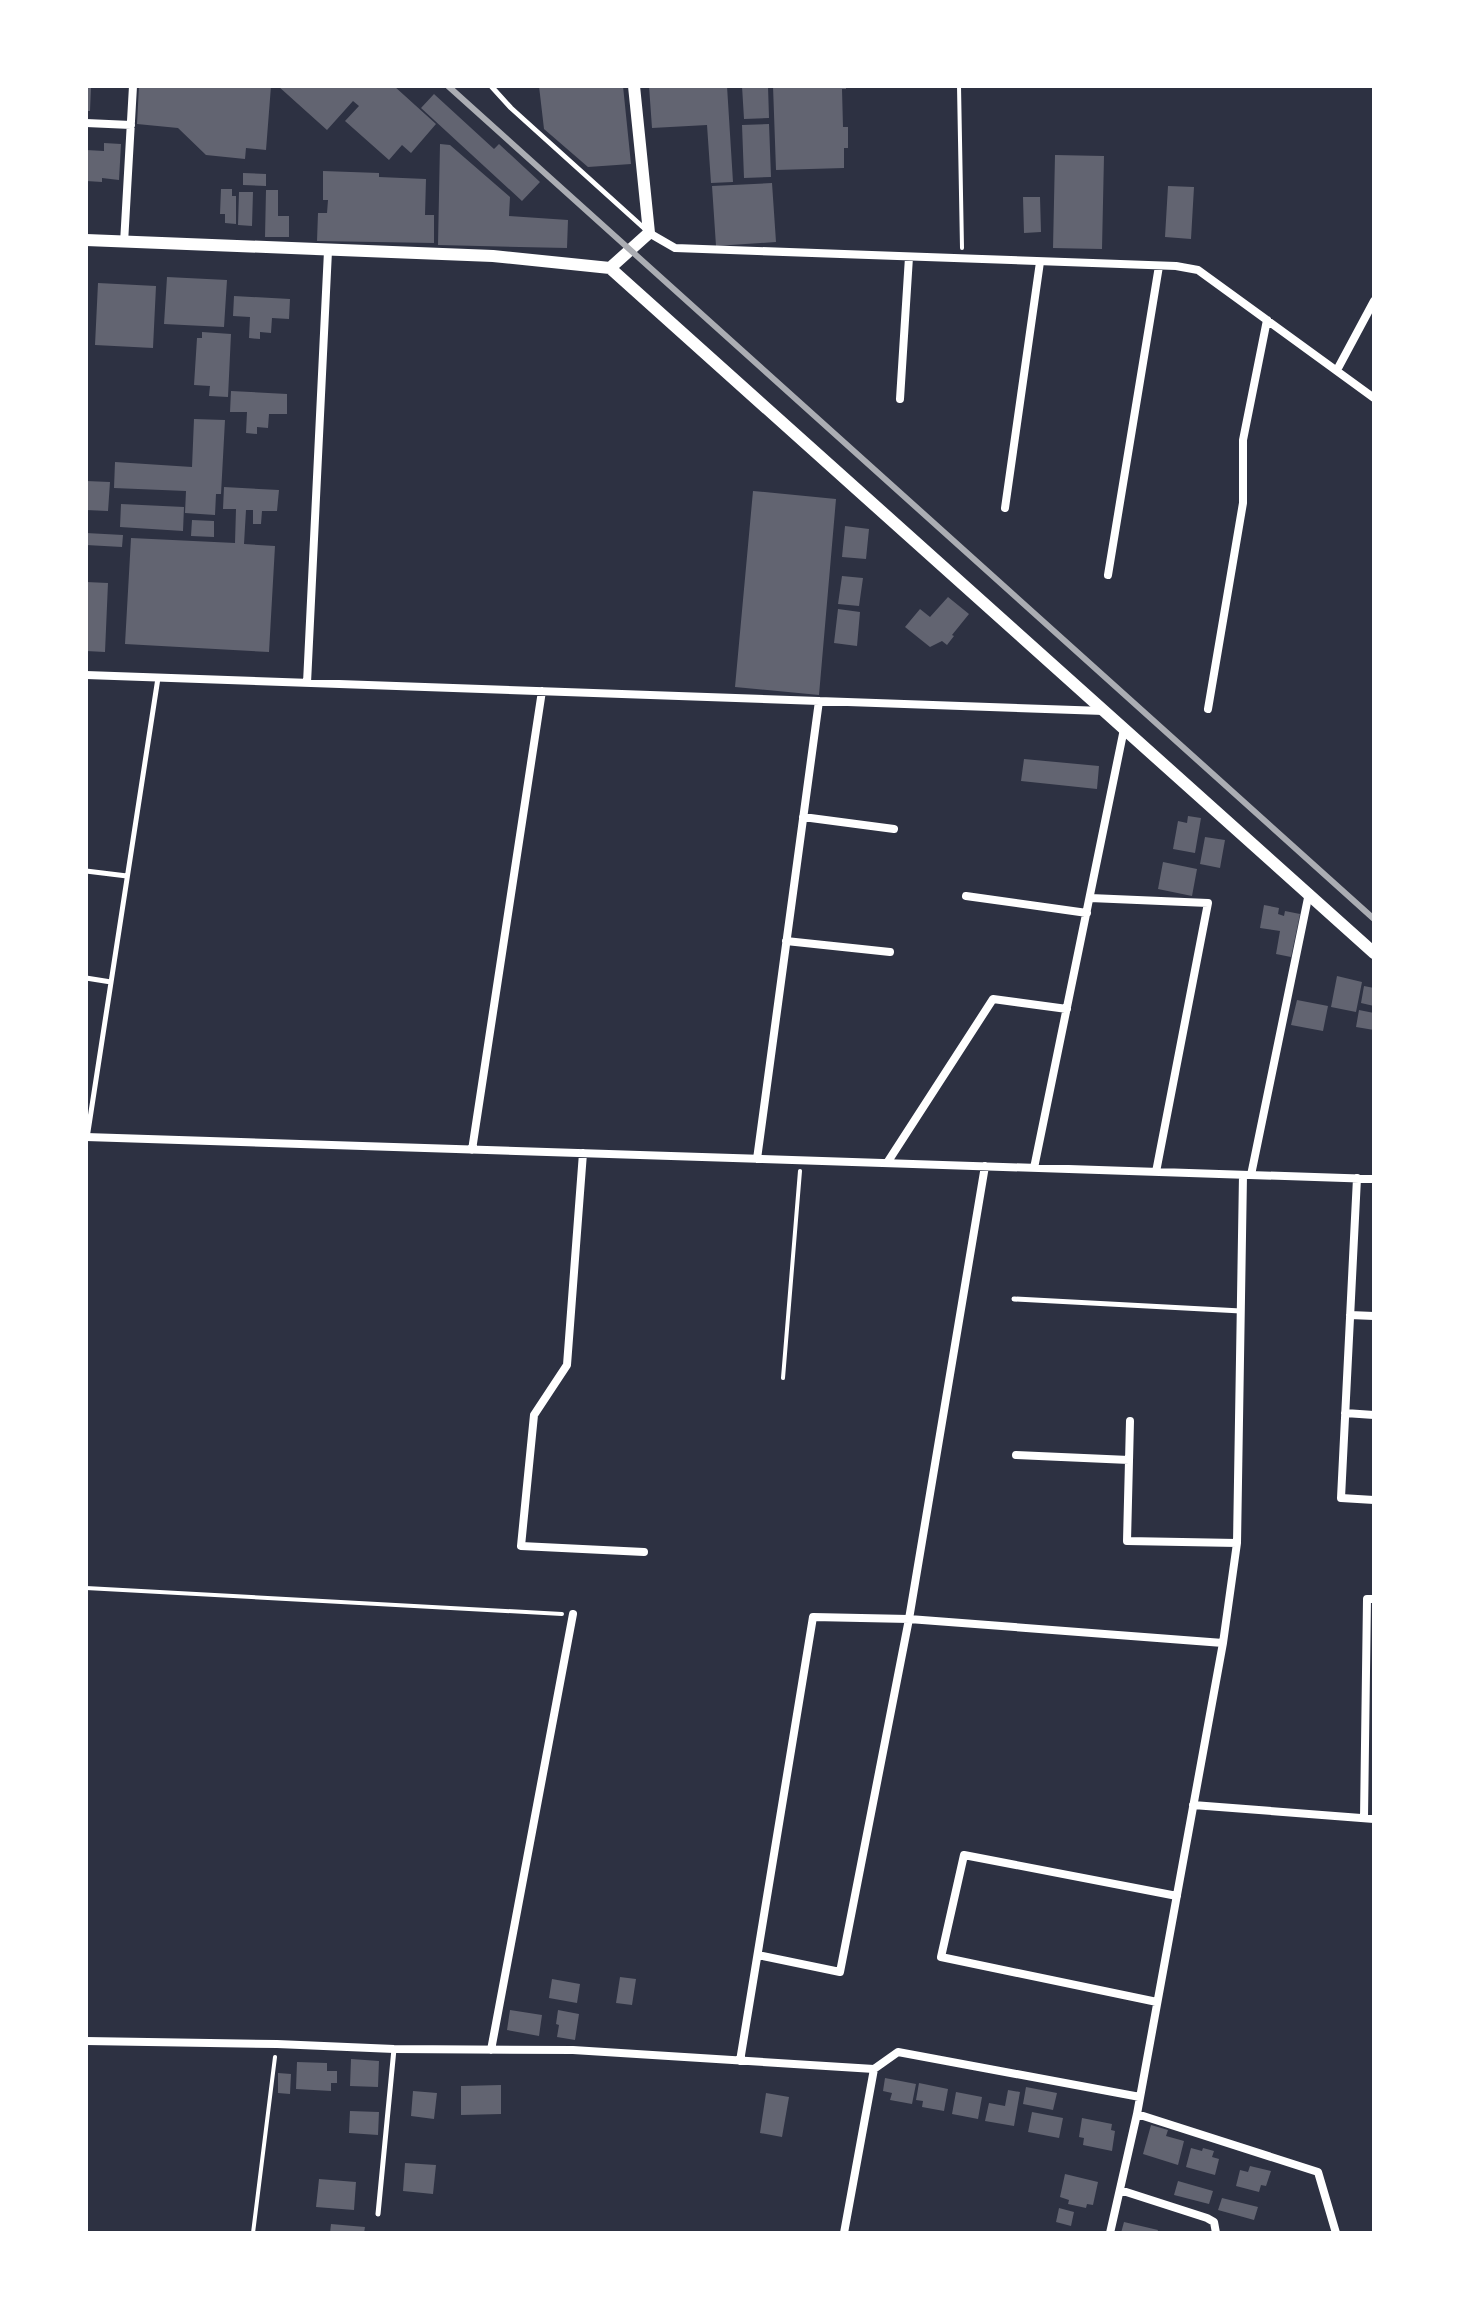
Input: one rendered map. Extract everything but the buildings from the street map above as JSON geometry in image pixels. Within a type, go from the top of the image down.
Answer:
[{"type":"street","points":[[124,243],[133,86]]},
{"type":"street","points":[[634,86],[649,233]]},
{"type":"street","points":[[86,123],[131,125]]},
{"type":"street","points":[[649,233],[675,248],[1198,270],[1374,398]]},
{"type":"street","points":[[610,268],[649,233]]},
{"type":"street","points":[[86,240],[493,256],[610,268],[1374,953]]},
{"type":"street","points":[[307,683],[328,251]]},
{"type":"street","points":[[900,399],[909,257]]},
{"type":"street","points":[[1005,508],[1040,262]]},
{"type":"street","points":[[1108,575],[1159,266]]},
{"type":"street","points":[[1337,370],[1374,301]]},
{"type":"street","points":[[1208,709],[1243,503],[1243,440],[1267,320]]},
{"type":"street","points":[[86,675],[1105,711]]},
{"type":"street","points":[[472,1150],[542,691]]},
{"type":"street","points":[[757,1159],[819,701]]},
{"type":"street","points":[[1034,1168],[1125,728]]},
{"type":"street","points":[[803,817],[894,829]]},
{"type":"street","points":[[1110,2233],[1137,2114],[1223,1643],[1237,1543],[1247,1175],[1309,893]]},
{"type":"street","points":[[966,896],[1087,913]]},
{"type":"street","points":[[1090,898],[1208,903],[1156,1172]]},
{"type":"street","points":[[786,941],[890,952]]},
{"type":"street","points":[[887,1163],[993,999],[1067,1009]]},
{"type":"street","points":[[87,1138],[1374,1179]]},
{"type":"street","points":[[583,1153],[567,1365],[534,1415],[521,1546],[644,1552]]},
{"type":"street","points":[[758,1955],[840,1972],[909,1619],[985,1166]]},
{"type":"street","points":[[1357,1178],[1341,1498],[1374,1500]]},
{"type":"street","points":[[1350,1315],[1374,1316]]},
{"type":"street","points":[[1345,1413],[1374,1415]]},
{"type":"street","points":[[1130,1421],[1127,1541],[1237,1543]]},
{"type":"street","points":[[1016,1455],[1129,1460]]},
{"type":"street","points":[[1364,1818],[1367,1599],[1374,1599]]},
{"type":"street","points":[[491,2050],[573,1614]]},
{"type":"street","points":[[740,2061],[813,1617],[909,1619],[1223,1643]]},
{"type":"street","points":[[1193,1805],[1374,1819]]},
{"type":"street","points":[[1157,2002],[941,1957],[964,1855],[1177,1896]]},
{"type":"street","points":[[86,2041],[573,2050],[874,2069],[898,2052],[1140,2097]]},
{"type":"street","points":[[844,2233],[874,2069]]},
{"type":"street","points":[[1137,2114],[1318,2172],[1336,2233]]},
{"type":"street","points":[[1120,2190],[1207,2218],[1214,2222],[1216,2233]]},
{"type":"lane","points":[[491,86],[511,108],[649,233]]},
{"type":"lane","points":[[87,1138],[158,678]]},
{"type":"lane","points":[[86,871],[127,876]]},
{"type":"lane","points":[[86,978],[111,982]]},
{"type":"lane","points":[[1014,1299],[1241,1311]]},
{"type":"lane","points":[[378,2214],[394,2049]]},
{"type":"path","points":[[959,86],[962,259]]},
{"type":"path","points":[[783,1378],[801,1160]]},
{"type":"path","points":[[86,1588],[573,1614]]},
{"type":"path","points":[[253,2233],[277,2044]]},
{"type":"railway","points":[[448,86],[1374,919]]}]
